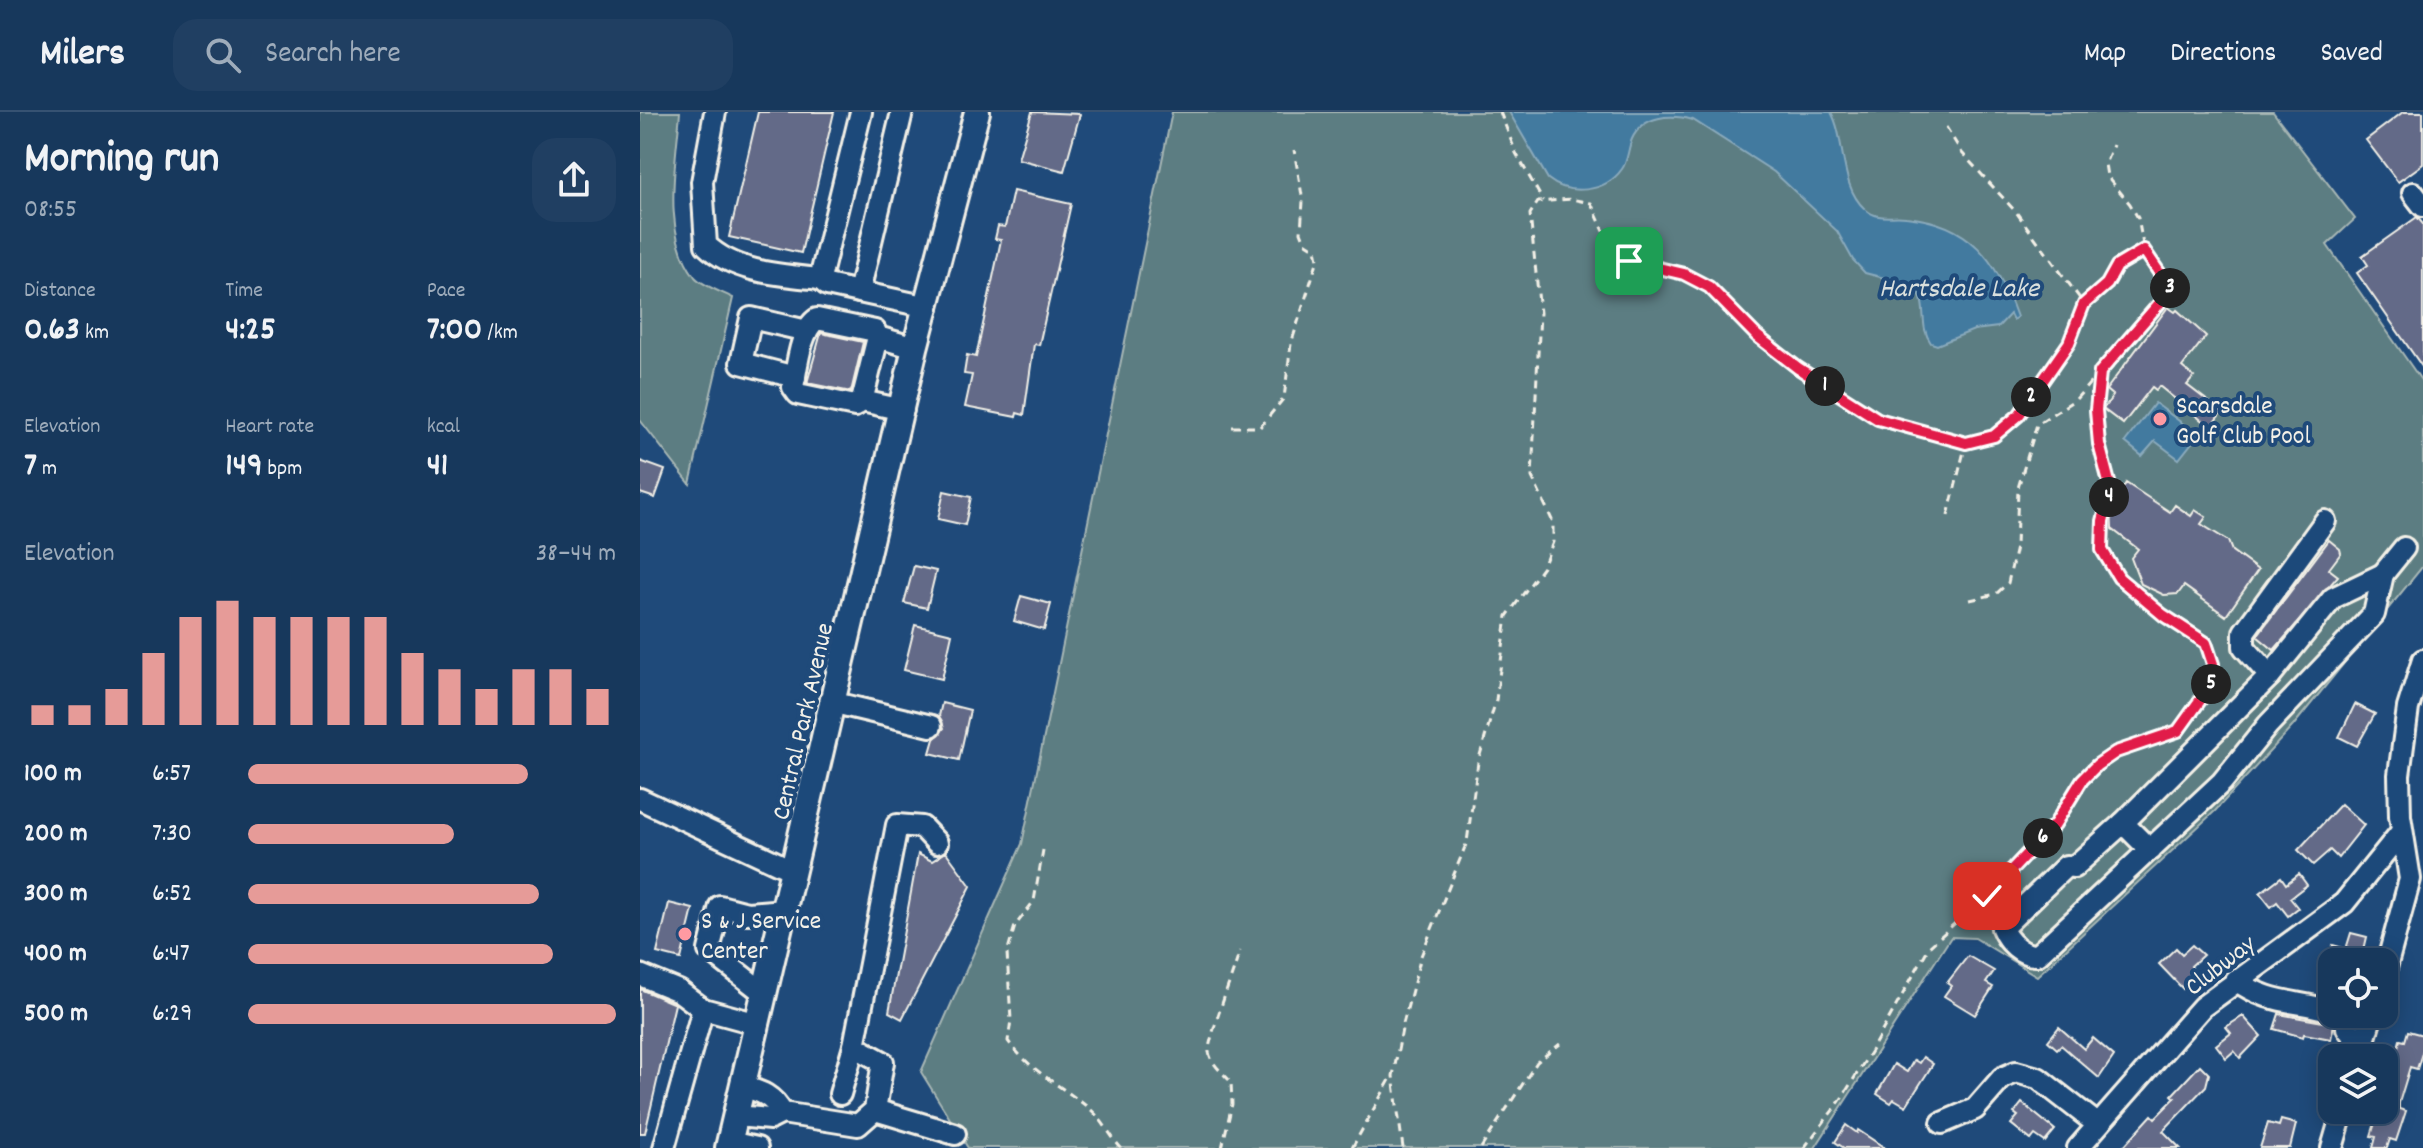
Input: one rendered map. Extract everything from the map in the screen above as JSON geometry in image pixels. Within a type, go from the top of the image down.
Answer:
[{"type":"main road","name":"Central Park Avenue","points":[[729,1145],[835,703],[915,348],[977,112]]},
{"type":"street","points":[[715,112],[702,182],[706,245],[719,258],[771,274],[820,279],[827,285],[928,307]]},
{"type":"street","points":[[820,279],[861,112]]},
{"type":"street","points":[[859,292],[902,112]]},
{"type":"street","points":[[795,377],[741,363],[751,318],[807,331]]},
{"type":"street","points":[[817,319],[875,331],[878,337],[862,401],[855,406],[798,394],[793,387],[807,331],[817,319]]},
{"type":"street","points":[[878,337],[915,348]]},
{"type":"street","points":[[862,401],[903,410]]},
{"type":"street","points":[[2270,676],[2244,647],[2244,632],[2325,521]]},
{"type":"street","points":[[2383,574],[2374,614],[2268,725],[2222,782],[2037,955],[2029,955],[2005,938],[2002,928],[2066,866],[2074,867],[2123,823],[2270,676],[2333,598],[2383,574],[2404,548]]},
{"type":"street","points":[[2391,948],[2410,879],[2398,798],[2401,754],[2408,708],[2423,660]]},
{"type":"street","points":[[835,703],[931,726]]},
{"type":"street","points":[[640,799],[794,871]]},
{"type":"street","points":[[2123,823],[2150,850]]},
{"type":"street","points":[[840,1094],[854,1046],[897,825],[922,827],[937,843]]},
{"type":"street","name":"Clubway","points":[[2078,1148],[2202,1007],[2344,903],[2402,831]]},
{"type":"street","points":[[765,994],[709,950],[720,906],[747,913],[785,910]]},
{"type":"street","points":[[640,975],[679,991],[703,1009],[758,1024]]},
{"type":"street","points":[[2236,980],[2260,997],[2292,1000],[2318,1008]]},
{"type":"street","points":[[664,1148],[703,1009]]},
{"type":"street","points":[[736,1116],[770,1119],[782,1113],[858,1125],[875,1110],[883,1062],[854,1046]]},
{"type":"street","points":[[1942,1123],[1975,1109],[2002,1078],[2016,1072],[2038,1078],[2097,1124]]},
{"type":"street","points":[[743,1087],[760,1091],[775,1101],[782,1113]]},
{"type":"street","points":[[875,1110],[955,1134]]},
{"type":"street","points":[[2332,1148],[2339,1124]]},
{"type":"street","points":[[729,1145],[757,1148]]},
{"type":"path","points":[[1500,112],[1516,153],[1543,201]]},
{"type":"path","points":[[1946,127],[1962,153],[2016,212],[2084,304]]},
{"type":"path","points":[[1970,600],[1996,594],[2008,583],[2016,547],[2018,488],[2037,424],[2076,399],[2171,290],[2144,250],[2138,218],[2107,176],[2105,164],[2113,145]]},
{"type":"path","points":[[1232,427],[1260,427],[1284,398],[1291,344],[1318,259],[1316,249],[1305,242],[1301,232],[1303,201],[1294,150]]},
{"type":"path","points":[[1352,1148],[1393,1076],[1421,956],[1467,842],[1478,762],[1496,700],[1507,616],[1543,567],[1553,542],[1553,522],[1532,477],[1540,313],[1530,214],[1538,202],[1571,199],[1591,203],[1614,253],[1629,261],[1684,274],[1709,287],[1757,336],[1798,368],[1878,419],[1966,443],[1994,436],[2019,415],[2069,343],[2084,304],[2107,284],[2117,266],[2144,250]]},
{"type":"path","points":[[1804,1148],[1840,1101],[1929,947],[2026,858],[2055,824],[2082,780],[2097,765],[2116,752],[2178,731],[2211,685],[2213,664],[2206,643],[2163,615],[2119,578],[2102,550],[2103,521],[2111,490],[2099,444],[2096,410],[2100,372]]},
{"type":"path","points":[[1948,516],[1966,443]]},
{"type":"path","points":[[1043,850],[1034,901],[1015,926],[1007,953],[1011,1020],[1008,1041],[1018,1055],[1098,1117],[1121,1148]]},
{"type":"path","points":[[1222,1148],[1232,1104],[1231,1082],[1209,1056],[1208,1040],[1219,1020],[1240,951]]},
{"type":"path","points":[[1481,1148],[1537,1062],[1560,1044]]},
{"type":"path","points":[[1393,1076],[1403,1148]]},
{"type":"green space","points":[[640,112],[680,112],[673,197],[678,240],[684,259],[695,277],[733,298],[690,484],[640,420]]},
{"type":"green space","points":[[1172,112],[2273,112],[2355,219],[2327,245],[2423,383],[2423,566],[2293,726],[2215,811],[2037,976],[1975,938],[1951,937],[1815,1148],[968,1148],[921,1072],[1022,844]]},
{"type":"water","name":"Hartsdale Lake","points":[[1509,112],[1831,112],[1851,188],[1865,209],[1880,216],[1928,221],[1964,236],[1990,262],[2017,317],[2013,320],[2010,314],[1998,327],[1974,330],[1937,345],[1931,343],[1925,330],[1922,301],[1915,286],[1865,273],[1853,260],[1837,231],[1774,172],[1693,120],[1667,117],[1643,125],[1632,139],[1624,166],[1615,177],[1597,187],[1576,190],[1548,179]]},
{"type":"water","name":"Scarsdale Golf Club Pool","points":[[2155,403],[2198,435],[2179,459],[2155,441],[2142,456],[2125,442]]},
{"type":"building","points":[[758,112],[834,112],[801,253],[729,237]]},
{"type":"building","points":[[1032,112],[1080,114],[1064,171],[1018,159]]},
{"type":"building","points":[[2403,112],[2423,112],[2423,164],[2398,182],[2366,140]]},
{"type":"building","points":[[1013,191],[1071,204],[1039,345],[1034,344],[1024,415],[1017,413],[1016,417],[965,407],[972,375],[964,374],[967,355],[976,357],[1001,240],[995,239],[998,226],[1005,227]]},
{"type":"building","points":[[2417,217],[2423,224],[2423,368],[2357,273],[2368,265],[2362,256]]},
{"type":"building","points":[[2168,307],[2175,312],[2177,310],[2206,336],[2182,367],[2194,377],[2187,385],[2222,412],[2210,427],[2159,386],[2156,390],[2152,387],[2123,424],[2103,409],[2113,396],[2106,390]]},
{"type":"building","points":[[821,333],[863,342],[851,392],[807,383]]},
{"type":"building","points":[[640,461],[665,470],[655,498],[640,493]]},
{"type":"building","points":[[2126,483],[2170,512],[2175,505],[2191,516],[2195,510],[2206,517],[2201,524],[2228,541],[2232,551],[2258,570],[2226,616],[2184,586],[2178,594],[2164,595],[2141,584],[2131,558],[2138,549],[2112,529],[2111,508]]},
{"type":"building","points":[[944,491],[971,497],[965,525],[938,519]]},
{"type":"building","points":[[2329,540],[2341,553],[2329,569],[2338,576],[2274,650],[2257,636]]},
{"type":"building","points":[[914,566],[936,571],[927,608],[904,603]]},
{"type":"building","points":[[1021,596],[1051,604],[1044,630],[1014,621]]},
{"type":"building","points":[[915,625],[952,634],[942,679],[904,670]]},
{"type":"building","points":[[942,703],[970,710],[959,760],[930,753],[934,739],[944,728],[939,716]]},
{"type":"building","points":[[2355,704],[2375,714],[2357,746],[2339,737]]},
{"type":"building","points":[[2341,804],[2364,825],[2338,858],[2330,850],[2313,865],[2298,850]]},
{"type":"building","points":[[946,852],[971,886],[902,1019],[889,1012],[918,854],[932,861]]},
{"type":"building","points":[[2299,874],[2307,885],[2290,898],[2298,908],[2288,916],[2277,902],[2271,907],[2260,893],[2281,877],[2286,884]]},
{"type":"building","points":[[669,903],[693,909],[681,959],[657,953]]},
{"type":"building","points":[[2351,933],[2367,937],[2364,948],[2346,948]]},
{"type":"building","points":[[2192,945],[2203,955],[2191,966],[2196,977],[2183,989],[2159,964],[2176,948],[2182,954]]},
{"type":"building","points":[[1968,956],[1994,971],[1986,983],[1993,987],[1975,1015],[1944,996],[1951,986],[1947,983]]},
{"type":"building","points":[[640,989],[675,1004],[645,1133],[640,1133]]},
{"type":"building","points":[[2279,1014],[2318,1021],[2318,1028],[2333,1028],[2331,1039],[2304,1034],[2303,1037],[2274,1029]]},
{"type":"building","points":[[2243,1016],[2261,1036],[2240,1058],[2234,1051],[2226,1058],[2216,1045],[2231,1033],[2226,1027]]},
{"type":"building","points":[[2059,1027],[2084,1049],[2093,1038],[2114,1056],[2099,1078],[2061,1045],[2057,1049],[2048,1041]]},
{"type":"building","points":[[2408,1031],[2423,1035],[2423,1050],[2417,1069],[2410,1067],[2399,1103],[2399,1109],[2406,1111],[2396,1141],[2390,1139],[2387,1148],[2373,1148],[2376,1137],[2371,1136],[2375,1124],[2398,1124],[2398,1047],[2400,1040],[2405,1041]]},
{"type":"building","points":[[1923,1057],[1933,1064],[1906,1106],[1894,1099],[1891,1103],[1877,1094],[1894,1064],[1907,1072],[1914,1060],[1919,1063]]},
{"type":"building","points":[[2200,1065],[2209,1074],[2206,1086],[2163,1131],[2180,1148],[2122,1148],[2152,1115],[2155,1118],[2175,1098],[2172,1095]]},
{"type":"building","points":[[2022,1103],[2055,1130],[2045,1142],[2035,1135],[2031,1140],[2011,1124],[2018,1116],[2014,1113]]},
{"type":"building","points":[[2281,1120],[2296,1124],[2290,1148],[2260,1148],[2268,1123],[2279,1126]]},
{"type":"building","points":[[1846,1125],[1885,1148],[1844,1148],[1835,1142]]},
{"type":"place","name":"Scarsdale Golf Club Pool","points":[[2160,419]]},
{"type":"place","name":"S & J Service Center","points":[[685,934]]},
{"type":"route","points":[[1629,261],[1684,274],[1709,287],[1723,297],[1757,336],[1798,368],[1878,419],[1966,443],[1994,436],[2019,415],[2069,343],[2084,304],[2107,284],[2117,266],[2144,250],[2171,290],[2100,372],[2096,410],[2099,444],[2111,490],[2103,521],[2102,550],[2119,578],[2163,615],[2206,643],[2213,664],[2211,685],[2178,731],[2116,752],[2097,765],[2082,780],[2055,824],[1987,896]]}]
